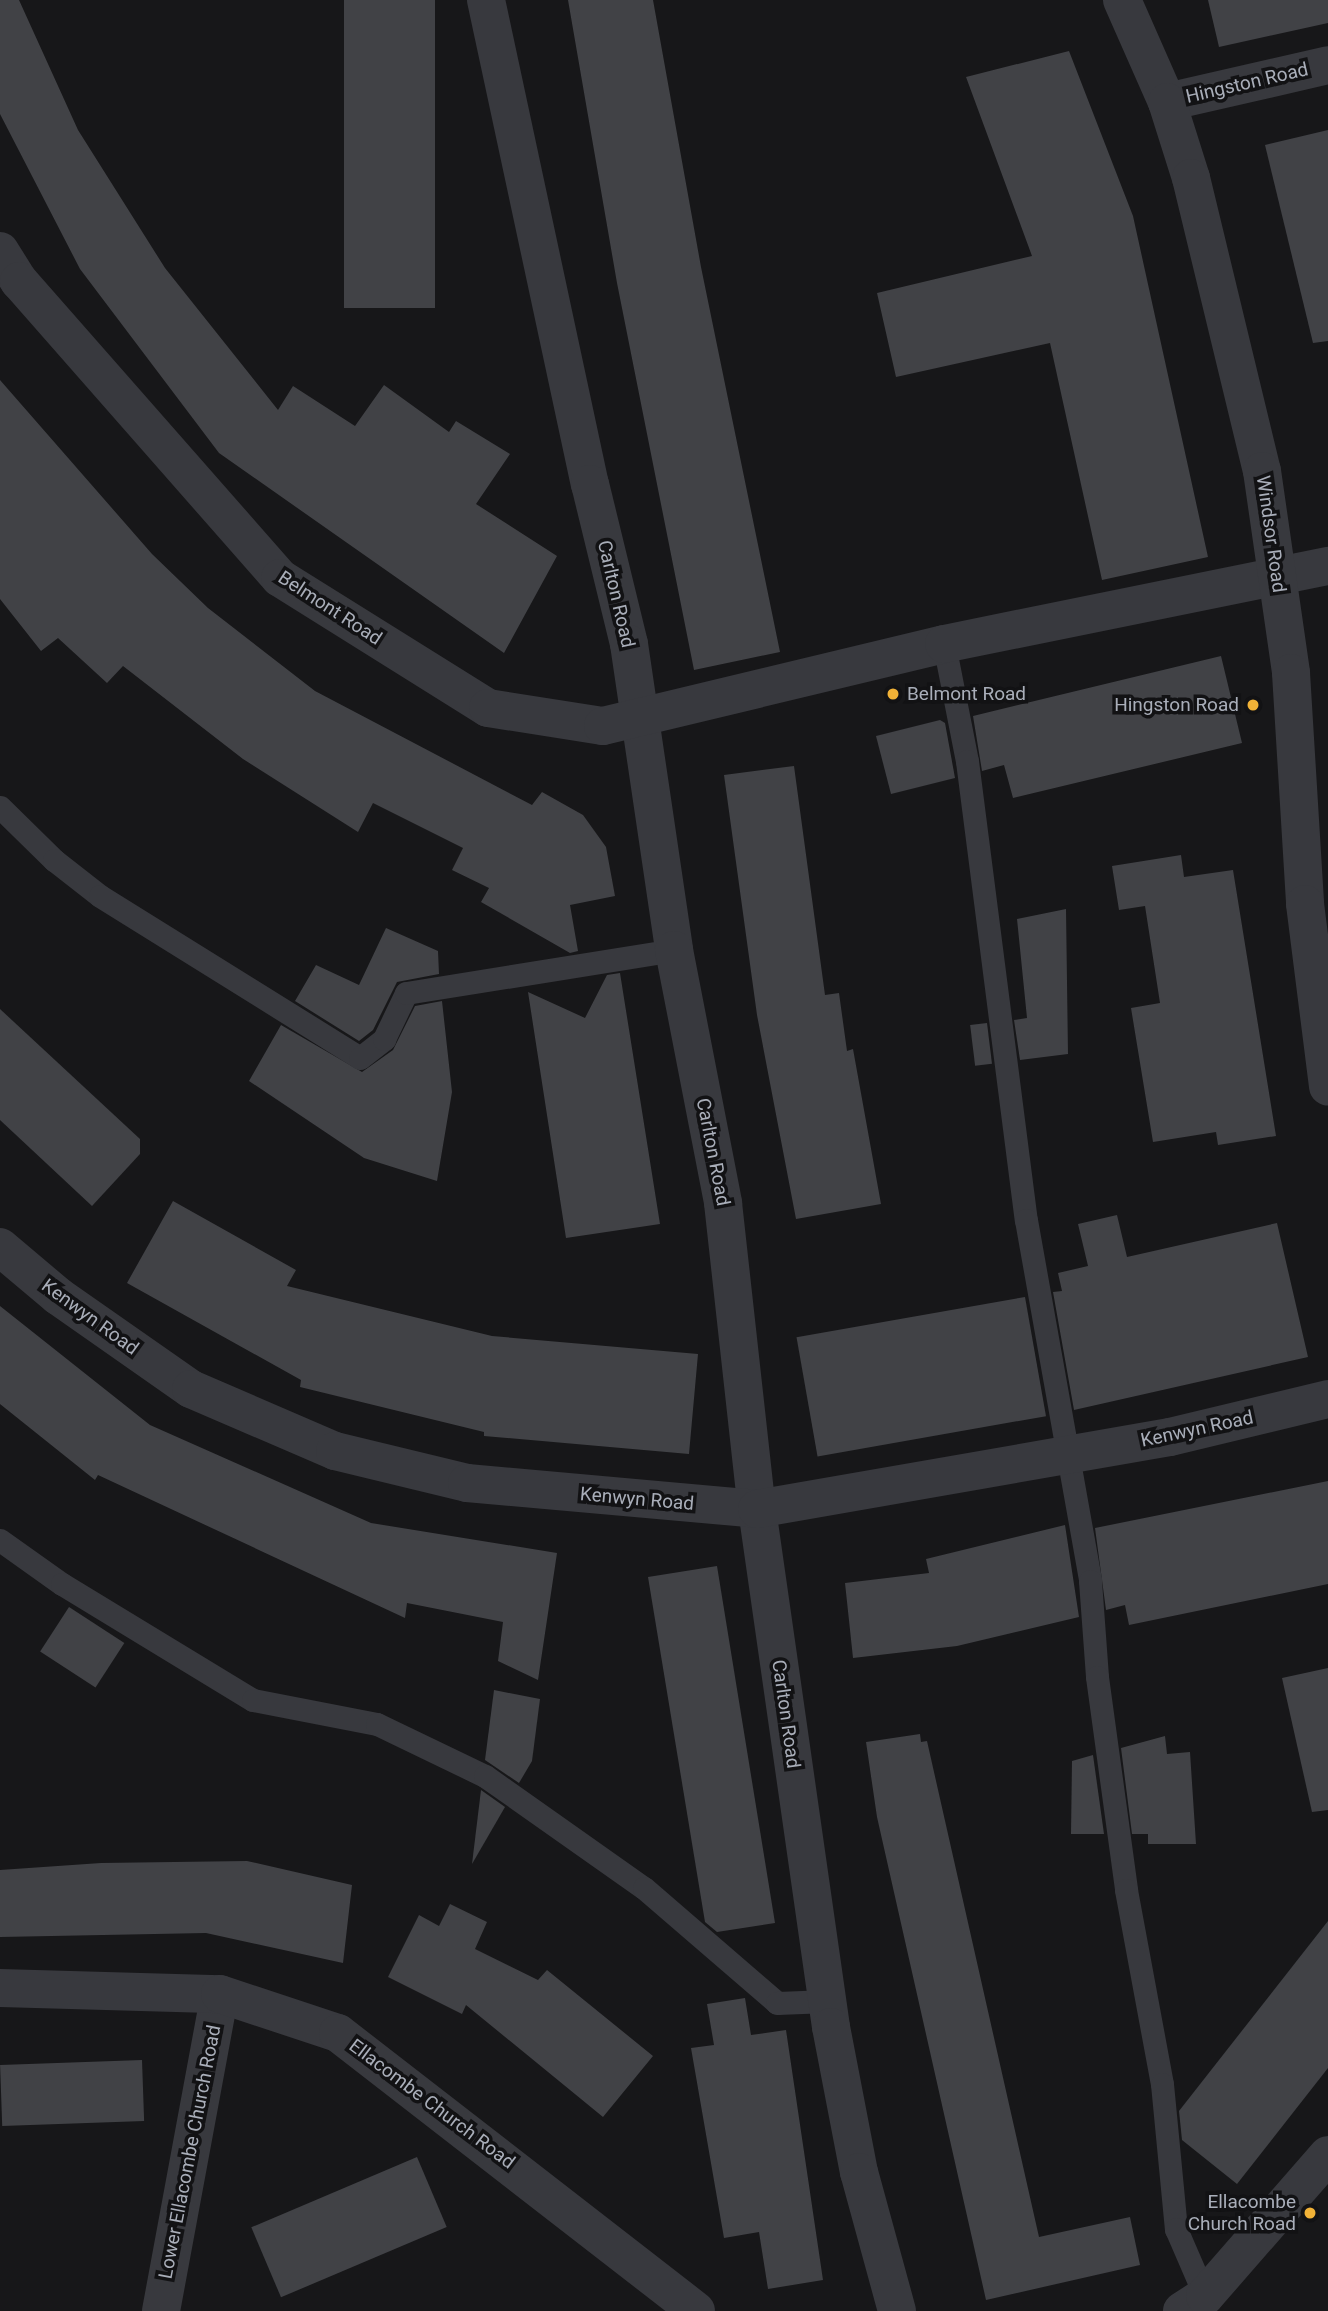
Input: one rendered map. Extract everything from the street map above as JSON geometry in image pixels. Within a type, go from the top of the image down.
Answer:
[{"type":"street","name":"Carlton Road","points":[[486,0],[587,471],[629,645],[674,950],[723,1203],[757,1509],[828,2001],[859,2172],[897,2311]]},
{"type":"street","name":"Windsor Road","points":[[1122,0],[1167,102],[1191,178],[1262,471],[1292,673],[1319,949],[1328,1087]]},
{"type":"street","name":"Hingston Road","points":[[1167,102],[1328,65]]},
{"type":"street","name":"Belmont Road","points":[[6,274],[280,578],[488,708],[603,726],[944,644],[1277,579],[1328,566]]},
{"type":"street","name":"Kenwyn Road","points":[[0,1247],[58,1296],[191,1389],[335,1451],[467,1483],[757,1509],[1170,1437],[1328,1399]]},
{"type":"street","name":"Ellacombe Church Road","points":[[0,1988],[220,1994],[338,2033],[696,2311]]},
{"type":"street","name":"Lower Ellacombe Church Road","points":[[161,2311],[220,1994]]},
{"type":"street","points":[[1193,2304],[1328,2155]]},
{"type":"lane","points":[[944,644],[967,761],[1026,1220],[1090,1581],[1097,1676],[1126,1890],[1162,2084],[1176,2229],[1193,2304]]},
{"type":"lane","points":[[0,807],[54,860],[100,896],[360,1058],[384,1039],[406,993],[674,950]]},
{"type":"lane","points":[[0,1540],[62,1584],[253,1700],[377,1724],[485,1776],[644,1888],[777,2003],[828,2001]]},
{"type":"building","points":[[0,0],[19,0],[78,130],[165,268],[278,410],[293,386],[355,426],[384,385],[449,432],[456,421],[510,454],[476,504],[557,556],[504,653],[219,453],[80,269],[0,114]]},
{"type":"building","points":[[344,0],[435,0],[435,308],[344,308]]},
{"type":"building","points":[[568,0],[653,0],[701,267],[780,652],[694,670],[617,283]]},
{"type":"building","points":[[1208,0],[1328,0],[1328,23],[1219,47]]},
{"type":"building","points":[[1069,51],[1133,216],[1208,557],[1102,580],[1050,343],[896,377],[877,293],[1032,256],[966,77]]},
{"type":"building","points":[[1328,130],[1328,341],[1313,343],[1265,145]]},
{"type":"building","points":[[0,380],[152,554],[208,608],[315,691],[532,805],[542,792],[583,815],[606,847],[615,896],[570,905],[578,951],[570,953],[481,902],[489,888],[452,870],[463,848],[373,803],[358,832],[243,759],[123,666],[107,683],[58,638],[41,651],[0,599]]},
{"type":"building","points":[[1221,656],[1242,743],[1013,798],[1004,765],[982,771],[973,716]]},
{"type":"building","points":[[940,720],[945,723],[955,778],[891,794],[876,736]]},
{"type":"building","points":[[794,766],[825,995],[839,993],[847,1051],[853,1049],[881,1204],[796,1219],[757,1015],[724,775]]},
{"type":"building","points":[[1181,855],[1184,877],[1233,870],[1276,1136],[1218,1145],[1216,1132],[1153,1142],[1131,1008],[1160,1003],[1145,906],[1119,910],[1112,866]]},
{"type":"building","points":[[1066,909],[1068,1054],[1020,1060],[1014,1020],[1027,1018],[1017,919]]},
{"type":"building","points":[[386,928],[438,951],[439,974],[397,982],[373,1030],[359,1041],[295,1001],[316,965],[359,985]]},
{"type":"building","points":[[620,973],[660,1224],[566,1238],[528,992],[585,1018],[607,975]]},
{"type":"building","points":[[442,1001],[452,1092],[437,1181],[364,1158],[249,1081],[281,1025],[362,1072],[393,1050],[415,1006]]},
{"type":"building","points":[[0,1009],[140,1139],[140,1154],[92,1206],[0,1120]]},
{"type":"building","points":[[987,1023],[992,1064],[975,1066],[970,1025]]},
{"type":"building","points":[[173,1201],[296,1270],[287,1286],[492,1336],[698,1354],[689,1454],[484,1436],[484,1432],[300,1387],[301,1380],[127,1283]]},
{"type":"building","points":[[1117,1215],[1127,1257],[1277,1223],[1308,1357],[1074,1410],[1053,1292],[1062,1291],[1058,1273],[1088,1266],[1078,1224]]},
{"type":"building","points":[[1025,1297],[1046,1416],[818,1456],[797,1337]]},
{"type":"building","points":[[0,1306],[150,1425],[371,1523],[557,1553],[538,1680],[498,1661],[503,1622],[407,1603],[405,1618],[98,1475],[95,1480],[0,1404]]},
{"type":"building","points":[[1328,1481],[1328,1584],[1129,1625],[1125,1605],[1106,1610],[1095,1528]]},
{"type":"building","points":[[1065,1525],[1079,1617],[957,1646],[853,1658],[845,1583],[929,1573],[926,1559]]},
{"type":"building","points":[[717,1566],[775,1923],[717,1932],[705,1922],[648,1577]]},
{"type":"building","points":[[69,1607],[124,1643],[95,1687],[40,1651]]},
{"type":"building","points":[[1328,1668],[1328,1810],[1312,1812],[1282,1678]]},
{"type":"building","points":[[494,1690],[540,1699],[532,1761],[519,1783],[485,1760]]},
{"type":"building","points":[[920,1734],[921,1742],[927,1741],[1039,2237],[1130,2217],[1140,2265],[986,2300],[877,1817],[866,1742]]},
{"type":"building","points":[[1165,1736],[1167,1754],[1190,1752],[1196,1844],[1148,1844],[1148,1834],[1132,1834],[1121,1748]]},
{"type":"building","points":[[1093,1755],[1104,1834],[1071,1834],[1072,1761]]},
{"type":"building","points":[[481,1790],[505,1807],[472,1864]]},
{"type":"building","points":[[247,1861],[352,1885],[343,1963],[206,1933],[0,1937],[0,1870],[101,1863]]},
{"type":"building","points":[[450,1904],[487,1922],[475,1949],[538,1980],[547,1970],[653,2056],[603,2117],[466,2005],[462,2014],[388,1977],[419,1915],[439,1926]]},
{"type":"building","points":[[1328,1921],[1328,2068],[1237,2184],[1182,2140],[1179,2111]]},
{"type":"building","points":[[745,1998],[751,2035],[786,2030],[823,2280],[768,2289],[759,2232],[724,2238],[691,2048],[714,2045],[707,2004]]},
{"type":"building","points":[[142,2060],[144,2121],[2,2126],[0,2065]]},
{"type":"building","points":[[417,2157],[447,2227],[281,2297],[251,2227]]},
{"type":"place","name":"Belmont Road","points":[[893,694]]},
{"type":"place","name":"Hingston Road","points":[[1253,705]]},
{"type":"place","name":"Ellacombe Church Road","points":[[1310,2213]]}]
